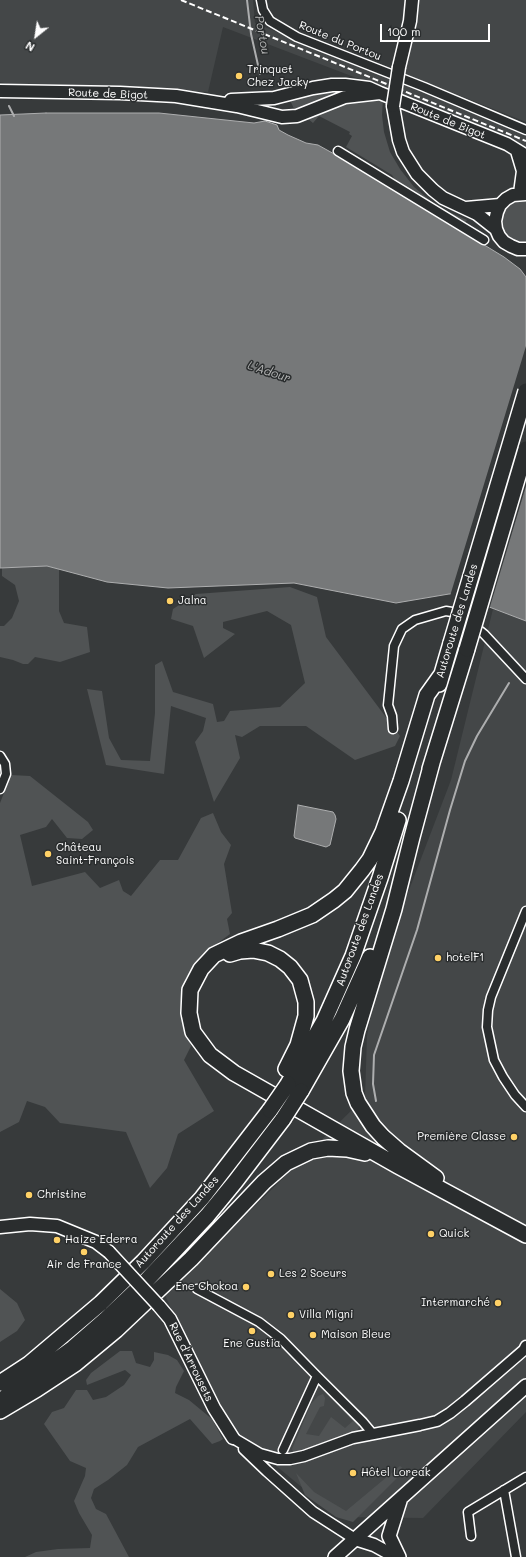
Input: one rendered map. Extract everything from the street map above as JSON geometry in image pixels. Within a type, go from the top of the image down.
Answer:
[{"type":"highway","name":"Autoroute des Landes","points":[[0,1383],[29,1364],[101,1303],[169,1235],[202,1198],[230,1161],[324,1021],[364,928],[442,674],[526,391]]},
{"type":"highway","name":"Autoroute des Landes","points":[[0,1401],[73,1348],[105,1320],[145,1282],[207,1216],[236,1182],[284,1119],[342,1019],[367,965],[387,912],[526,449]]},
{"type":"highway","points":[[442,674],[427,695],[401,781],[383,832],[370,859],[354,881],[334,900],[312,915],[228,947],[214,955],[201,969],[190,990],[189,1013],[193,1032],[210,1055],[234,1072],[398,1166],[526,1235]]},
{"type":"highway","points":[[433,759],[394,909],[357,1030],[353,1048],[351,1071],[354,1093],[358,1103],[367,1118],[382,1137],[479,1209]]},
{"type":"highway","points":[[201,969],[233,952],[253,950],[268,953],[280,959],[295,973],[300,980],[305,995],[306,1016],[298,1044],[284,1081]]},
{"type":"highway","points":[[0,1412],[54,1378],[106,1339],[191,1259],[264,1182],[286,1163],[311,1151],[338,1148],[358,1151],[398,1166]]},
{"type":"main road","points":[[412,0],[410,21],[398,67],[393,106],[399,140],[403,152],[417,174],[433,190],[444,198],[477,214],[496,229]]},
{"type":"main road","name":"Route de Bigot","points":[[216,102],[274,98],[313,88],[332,86],[346,85],[369,88],[507,144],[523,154],[526,159]]},
{"type":"main road","name":"Route de Bigot","points":[[0,91],[176,96],[216,102],[282,117],[297,116],[345,97],[380,93]]},
{"type":"main road","points":[[516,150],[523,171],[523,193],[506,199],[496,212],[495,220],[496,229],[499,236],[511,246],[526,249]]},
{"type":"main road","points":[[466,208],[500,205]]},
{"type":"main road","name":"Rue d'Arrousets","points":[[0,1227],[30,1224],[57,1226],[96,1242],[109,1252],[170,1319],[214,1408],[233,1438]]},
{"type":"main road","points":[[335,1557],[526,1386]]},
{"type":"main road","points":[[397,1557],[389,1536],[400,1499]]},
{"type":"main road","points":[[355,1539],[374,1545],[397,1557]]},
{"type":"street","name":"Route du Portou","points":[[261,0],[263,10],[270,21],[289,32],[526,130]]},
{"type":"street","points":[[338,151],[484,240]]},
{"type":"street","points":[[393,729],[392,716],[388,705],[394,646],[402,628],[415,620],[446,611],[458,613],[484,634],[523,676]]},
{"type":"street","points":[[0,756],[5,764],[6,774],[0,789]]},
{"type":"street","points":[[526,911],[491,997],[488,1010],[487,1027],[494,1060],[514,1095],[526,1107]]},
{"type":"street","points":[[197,1289],[259,1322],[281,1339],[316,1376],[364,1422],[373,1434]]},
{"type":"street","name":"Rue d'Arrousets","points":[[258,1458],[290,1459],[304,1456],[353,1438],[437,1421],[450,1413],[524,1350],[526,1346]]},
{"type":"street","points":[[283,1450],[316,1376]]},
{"type":"street","name":"Rue d'Arrousets","points":[[233,1438],[258,1458],[313,1512],[355,1539]]},
{"type":"street","points":[[471,1536],[468,1512],[526,1477]]},
{"type":"street","points":[[504,1490],[516,1557]]},
{"type":"shaded area","points":[[0,0],[253,0],[255,23],[389,78],[388,90],[223,27],[208,92],[17,86],[0,82]]},
{"type":"shaded area","points":[[412,0],[526,0],[526,122],[398,71]]},
{"type":"shaded area","points":[[402,84],[526,135],[526,148],[400,95]]},
{"type":"shaded area","points":[[356,88],[296,113],[289,98],[306,93]]},
{"type":"shaded area","points":[[383,98],[382,115],[384,132],[390,152],[400,169],[414,187],[432,202],[467,220],[464,224],[395,180],[392,175],[346,147],[352,136],[349,134],[350,132],[319,116],[313,123],[307,118],[338,103]]},
{"type":"shaded area","points":[[526,199],[526,243],[523,243],[509,238],[503,230],[501,220],[504,210],[511,203],[515,200]]},
{"type":"shaded area","points":[[47,566],[59,569],[59,611],[64,623],[87,627],[90,652],[60,662],[35,657],[28,664],[23,664],[0,657],[0,626],[4,626],[12,618],[19,601],[15,585],[2,576],[2,568]]},
{"type":"shaded area","points":[[290,587],[317,597],[326,637],[400,736],[395,746],[355,760],[306,726],[260,726],[242,737],[235,735],[240,758],[214,802],[195,742],[203,731],[206,718],[171,706],[164,774],[106,765],[87,689],[102,691],[109,738],[121,760],[150,761],[155,713],[155,665],[162,661],[173,692],[213,704],[217,722],[224,721],[230,711],[280,707],[305,683],[291,625],[267,611],[223,622],[223,628],[235,634],[204,658],[193,626],[171,619],[173,609],[196,594]]},
{"type":"shaded area","points":[[493,609],[526,621],[526,1412],[423,1518],[338,1517],[235,1432],[210,1395],[165,1295],[365,1097],[367,1036],[380,966],[451,780]]},
{"type":"shaded area","points":[[11,775],[30,776],[88,822],[93,830],[82,839],[67,838],[52,819],[46,827],[20,835],[32,886],[85,872],[100,888],[119,880],[123,891],[131,896],[160,860],[178,860],[201,818],[213,813],[221,832],[231,845],[224,864],[232,913],[227,919],[230,934],[203,954],[186,978],[180,1009],[191,1046],[184,1060],[214,1111],[178,1134],[167,1168],[150,1188],[126,1132],[60,1123],[45,1107],[27,1101],[19,1122],[0,1132],[0,803]]},
{"type":"shaded area","points":[[0,1289],[17,1303],[25,1320],[17,1331],[0,1342]]},
{"type":"shaded area","points":[[120,1351],[132,1351],[136,1363],[150,1367],[154,1360],[154,1352],[168,1355],[177,1360],[184,1371],[176,1387],[175,1393],[189,1400],[212,1419],[223,1439],[212,1444],[190,1419],[138,1447],[127,1465],[94,1489],[91,1498],[96,1509],[106,1514],[129,1557],[25,1557],[36,1552],[58,1549],[90,1548],[92,1535],[74,1501],[85,1476],[86,1468],[70,1461],[44,1424],[52,1412],[64,1408],[76,1390],[87,1390],[93,1400],[106,1397],[124,1385],[131,1375],[125,1370],[87,1385],[86,1380],[91,1373]]},
{"type":"shaded area","points":[[323,1394],[325,1398],[324,1406],[320,1407],[306,1434],[319,1436],[331,1417],[345,1428],[353,1421],[330,1396],[359,1424],[357,1431],[303,1450],[293,1452],[292,1449],[311,1404],[318,1396]]},
{"type":"shaded area","points":[[400,1466],[405,1470],[353,1522],[336,1517],[305,1495],[296,1473],[314,1492],[346,1511]]},
{"type":"water","name":"L'Adour","points":[[46,113],[159,113],[254,123],[265,121],[277,125],[279,130],[288,135],[306,143],[318,145],[345,160],[504,257],[520,269],[526,277],[526,621],[455,594],[396,603],[294,583],[168,588],[107,582],[47,566],[0,568],[0,115]]},
{"type":"water","points":[[298,805],[333,812],[336,819],[330,845],[326,847],[295,838]]},
{"type":"pier","points":[[526,346],[526,486],[489,610],[455,596],[450,596]]},
{"type":"waterway","name":"Portou","points":[[247,0],[251,34],[260,74]]},
{"type":"waterway","points":[[9,106],[14,116]]},
{"type":"waterway","points":[[376,1101],[373,1084],[374,1055],[417,930],[465,761],[477,736],[509,683]]},
{"type":"railway","points":[[181,0],[526,141]]},
{"type":"place","name":"Trinquet Chez Jacky","points":[[239,76]]},
{"type":"place","name":"Jalna","points":[[170,601]]},
{"type":"place","name":"Château Saint-François","points":[[48,854]]},
{"type":"place","name":"hotelF1","points":[[438,958]]},
{"type":"place","name":"Première Classe","points":[[514,1137]]},
{"type":"place","name":"Christine","points":[[29,1195]]},
{"type":"place","name":"Quick","points":[[431,1234]]},
{"type":"place","name":"Haize Ederra","points":[[57,1240]]},
{"type":"place","name":"Air de France","points":[[84,1252]]},
{"type":"place","name":"Les 2 Soeurs","points":[[271,1274]]},
{"type":"place","name":"Ene Chokoa","points":[[246,1287]]},
{"type":"place","name":"Intermarché","points":[[498,1303]]},
{"type":"place","name":"Villa Migni","points":[[291,1315]]},
{"type":"place","name":"Ene Gustia","points":[[252,1331]]},
{"type":"place","name":"Maison Bleue","points":[[313,1335]]},
{"type":"place","name":"Hôtel Loreak","points":[[353,1473]]}]
